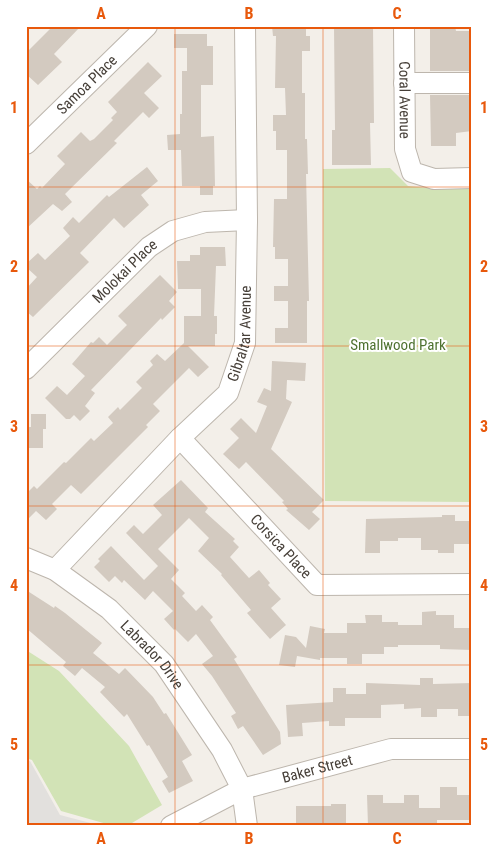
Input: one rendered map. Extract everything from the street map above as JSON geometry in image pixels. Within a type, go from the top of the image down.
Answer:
[{"type":"street","name":"Samoa Place","points":[[26,144],[146,26]]},
{"type":"street","name":"Gibraltar Avenue","points":[[55,570],[180,438],[228,394],[245,343],[247,220],[245,26]]},
{"type":"street","name":"Coral Avenue","points":[[404,26],[405,149],[412,172],[434,179],[472,178]]},
{"type":"street","points":[[404,84],[472,83]]},
{"type":"street","name":"Molokai Place","points":[[26,369],[149,247],[173,232],[205,222],[247,220]]},
{"type":"street","name":"Corsica Place","points":[[180,438],[317,585],[472,584]]},
{"type":"street","name":"Labrador Drive","points":[[26,558],[55,570],[109,609],[164,664],[222,750],[242,789],[247,826]]},
{"type":"street","name":"Baker Street","points":[[171,826],[242,789],[391,749],[472,749]]},
{"type":"green space","name":"Smallwood Park","points":[[390,168],[408,186],[428,188],[472,187],[472,502],[325,501],[323,169]]},
{"type":"green space","points":[[26,650],[59,671],[129,746],[162,805],[127,826],[114,826],[61,811],[32,760],[26,758]]},
{"type":"shaded area","points":[[26,760],[30,761],[60,815],[102,826],[26,826]]},
{"type":"building","points":[[53,26],[81,26],[54,54],[62,62],[38,85],[26,74],[26,53]]},
{"type":"building","points":[[272,26],[306,26],[306,36],[310,36],[310,51],[302,51],[302,93],[305,93],[305,139],[307,139],[308,174],[306,174],[309,301],[307,301],[307,343],[275,343],[275,328],[288,328],[288,301],[274,301],[274,286],[288,286],[288,259],[275,259],[275,247],[273,247],[274,199],[287,199],[287,150],[276,150],[276,131],[273,131],[273,115],[286,115],[285,88],[275,88],[276,36],[273,36]]},
{"type":"building","points":[[334,26],[373,26],[374,123],[370,123],[371,165],[332,165],[332,130],[335,130]]},
{"type":"building","points":[[430,26],[455,26],[456,31],[472,31],[472,71],[430,71]]},
{"type":"building","points":[[174,34],[207,34],[207,46],[213,46],[213,85],[201,85],[201,137],[214,136],[215,186],[213,186],[213,195],[200,195],[200,186],[182,186],[181,150],[168,150],[167,135],[180,134],[182,71],[187,71],[187,48],[174,48]]},
{"type":"building","points":[[148,62],[162,76],[144,93],[159,108],[149,118],[143,112],[114,141],[117,143],[65,194],[72,202],[62,211],[53,204],[26,229],[26,179],[37,189],[40,186],[42,188],[65,164],[57,156],[81,132],[90,141],[94,139],[113,120],[111,118],[117,112],[108,102]]},
{"type":"building","points":[[430,95],[472,95],[472,131],[456,133],[456,146],[431,146]]},
{"type":"building","points":[[147,167],[158,181],[141,195],[149,205],[124,228],[114,218],[80,253],[89,262],[33,317],[26,311],[26,289],[37,277],[26,267],[26,264],[38,253],[45,260],[70,236],[63,228],[73,217],[79,223],[107,195],[109,197]]},
{"type":"building","points":[[200,247],[225,247],[226,266],[216,266],[214,316],[217,316],[217,334],[215,334],[215,346],[188,346],[209,367],[198,377],[189,368],[153,404],[160,411],[146,425],[148,427],[81,494],[71,485],[52,504],[57,509],[46,520],[36,511],[26,521],[26,494],[34,486],[37,489],[91,438],[94,441],[113,423],[108,417],[118,407],[120,410],[142,388],[136,382],[153,365],[150,361],[157,354],[165,361],[184,343],[184,316],[201,316],[201,289],[178,289],[177,261],[190,261],[190,255],[200,255]]},
{"type":"building","points":[[160,275],[177,292],[169,301],[175,307],[162,320],[161,318],[91,390],[95,393],[85,406],[90,411],[80,421],[74,415],[70,419],[66,419],[45,398],[57,386],[67,395],[85,376],[72,364],[91,342],[93,343],[99,337],[107,345],[127,325],[118,316]]},
{"type":"building","points":[[272,361],[306,363],[305,381],[287,380],[286,399],[292,402],[271,449],[324,500],[312,512],[320,519],[309,530],[286,510],[288,509],[282,502],[284,501],[246,462],[239,469],[223,454],[239,438],[230,429],[241,418],[256,433],[267,406],[257,402],[264,388],[271,391]]},
{"type":"building","points":[[31,414],[46,414],[46,429],[43,429],[43,448],[26,448],[26,427],[31,427]]},
{"type":"building","points":[[181,480],[208,508],[205,512],[235,539],[233,541],[239,547],[230,557],[249,578],[259,570],[270,583],[268,585],[281,599],[271,608],[286,625],[270,639],[247,613],[251,610],[222,574],[198,551],[209,538],[189,518],[158,549],[179,570],[171,579],[185,593],[182,596],[196,611],[202,605],[213,617],[210,620],[237,657],[234,659],[280,732],[281,744],[263,755],[243,726],[238,729],[231,716],[236,713],[202,664],[213,656],[196,634],[188,642],[174,630],[164,619],[173,611],[153,591],[145,600],[124,580],[122,583],[115,576],[109,582],[94,567],[100,561],[98,559],[111,546],[144,580],[158,566],[126,533],[134,525],[143,534],[162,515],[153,505]]},
{"type":"building","points":[[442,515],[455,515],[455,521],[471,521],[471,544],[454,544],[454,553],[438,553],[438,550],[421,550],[421,538],[398,538],[398,541],[380,541],[380,553],[365,553],[366,519],[442,517]]},
{"type":"building","points":[[26,590],[54,608],[55,606],[102,643],[93,653],[119,674],[125,668],[153,697],[164,714],[166,713],[192,755],[182,761],[193,781],[169,793],[162,781],[168,777],[149,745],[147,746],[127,714],[124,717],[100,692],[105,687],[82,668],[75,676],[63,666],[66,662],[26,628]]},
{"type":"building","points":[[436,611],[436,615],[454,615],[454,628],[472,628],[472,650],[440,649],[440,645],[398,645],[398,647],[384,647],[384,654],[362,654],[362,664],[347,664],[347,658],[320,658],[320,660],[297,656],[295,667],[279,665],[285,635],[296,637],[306,648],[310,626],[325,629],[324,633],[347,633],[347,623],[366,623],[365,615],[382,615],[382,622],[398,622],[398,625],[422,625],[422,612]]},
{"type":"building","points":[[420,678],[433,678],[433,684],[472,683],[472,716],[458,716],[458,709],[437,709],[437,717],[421,717],[421,708],[404,709],[404,704],[381,705],[381,718],[345,718],[345,726],[329,726],[329,721],[302,723],[303,736],[288,737],[286,705],[333,702],[333,688],[346,688],[346,694],[366,694],[366,683],[420,685]]},
{"type":"building","points":[[440,787],[457,787],[457,795],[472,795],[472,820],[437,820],[437,826],[368,826],[367,795],[383,795],[383,803],[404,803],[404,795],[419,795],[419,808],[440,808]]},
{"type":"building","points":[[331,804],[346,804],[346,826],[296,826],[296,806],[331,806]]}]
